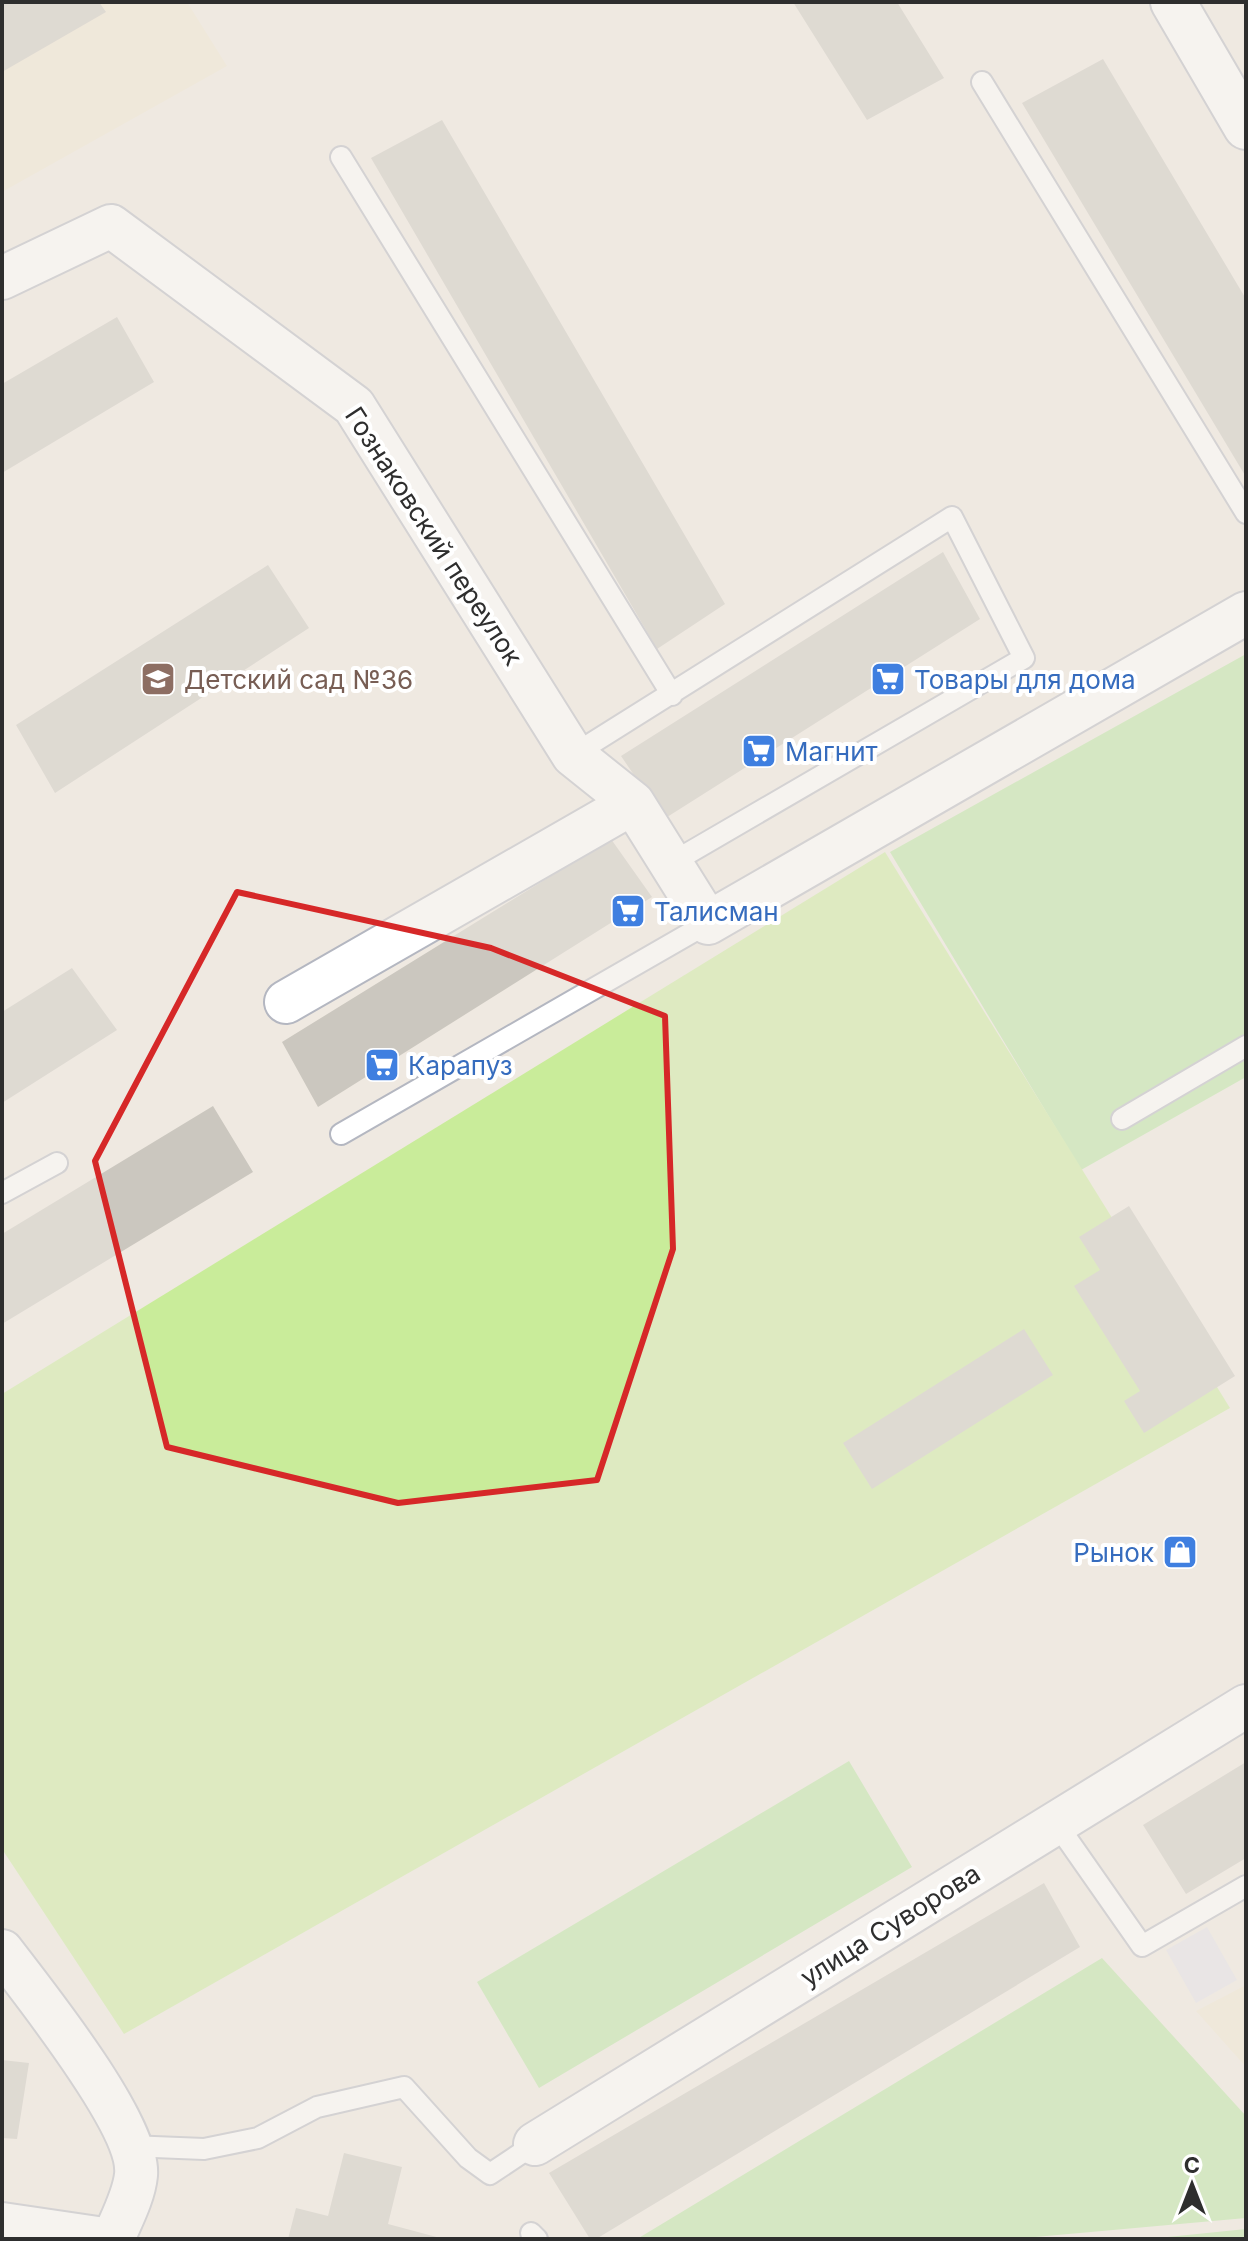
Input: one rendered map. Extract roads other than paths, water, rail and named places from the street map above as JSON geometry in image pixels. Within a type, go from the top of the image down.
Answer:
[{"type":"street","points":[[1173,2],[1246,127]]},
{"type":"street","name":"Гознаковский переулок","points":[[2,278],[111,226],[354,406],[573,755],[633,803],[673,862],[708,923]]},
{"type":"street","points":[[708,923],[1246,613]]},
{"type":"street","points":[[286,1002],[633,803]]},
{"type":"street","name":"улица Суворова","points":[[535,2144],[1246,1706]]},
{"type":"street","points":[[2,1951],[70,2041],[123,2125],[137,2174],[113,2239]]},
{"type":"street","points":[[2,2224],[104,2239]]},
{"type":"lane","points":[[982,82],[1246,513]]},
{"type":"lane","points":[[341,157],[672,695]]},
{"type":"lane","points":[[573,755],[952,517],[1024,658],[673,862]]},
{"type":"lane","points":[[341,1134],[708,923]]},
{"type":"lane","points":[[1122,1119],[1246,1046]]},
{"type":"lane","points":[[2,1193],[57,1163]]},
{"type":"lane","points":[[1056,1823],[1142,1946],[1246,1886]]},
{"type":"lane","points":[[129,2146],[204,2149],[258,2138],[317,2107],[404,2087],[468,2158],[490,2174],[535,2144]]},
{"type":"place","name":"Детский сад №36","points":[[158,679]]},
{"type":"place","name":"Товары для дома","points":[[888,679]]},
{"type":"place","name":"Магнит","points":[[759,751]]},
{"type":"place","name":"Талисман","points":[[628,911]]},
{"type":"place","name":"Карапуз","points":[[382,1065]]},
{"type":"place","name":"Рынок","points":[[1180,1552]]}]
